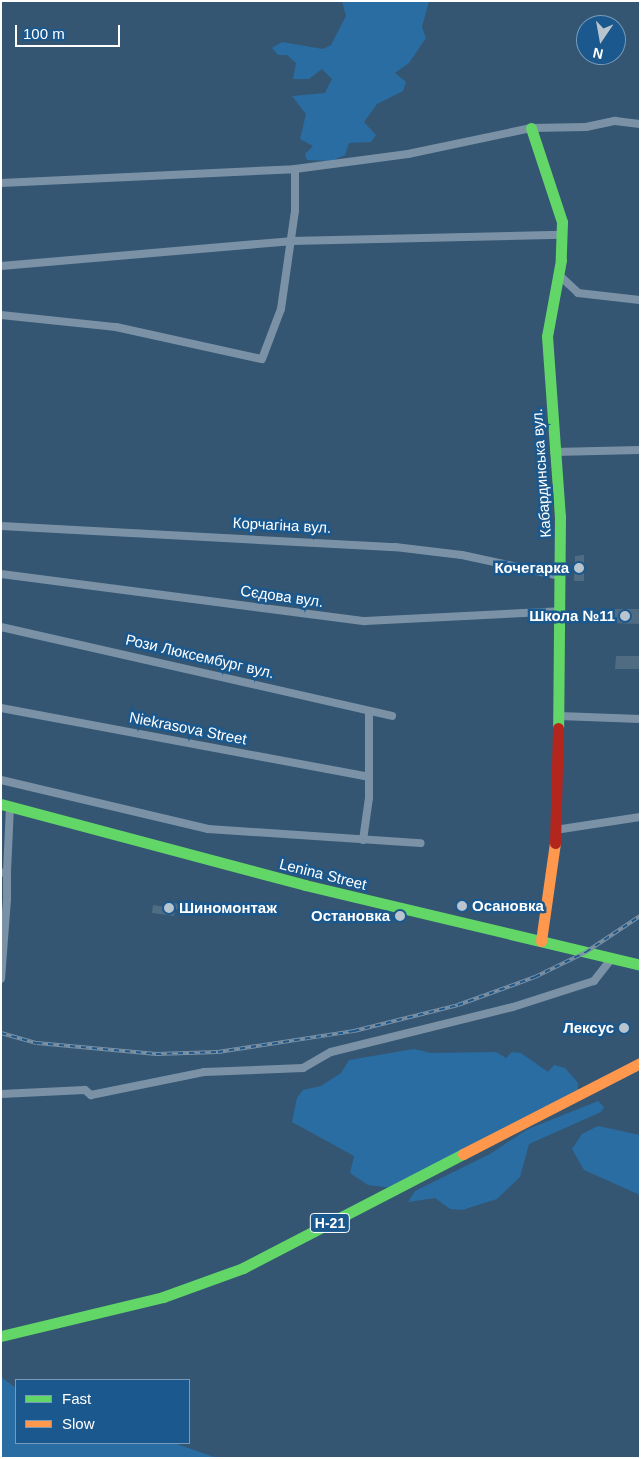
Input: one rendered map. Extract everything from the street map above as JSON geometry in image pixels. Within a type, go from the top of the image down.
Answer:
[{"type":"main road","name":"Кабардинська вул.","points":[[531,128],[562,210],[559,275],[547,336],[559,576],[559,716],[551,893],[541,941]]},
{"type":"main road","name":"Lenina Street","points":[[5,805],[304,885],[640,965]]},
{"type":"main road","name":"Н-21","points":[[1,1336],[163,1298],[243,1268],[640,1063]]},
{"type":"street","points":[[1,183],[295,169],[408,154],[531,128],[586,127],[615,121],[640,124]]},
{"type":"street","points":[[1,315],[116,327],[262,360],[281,310],[291,240],[295,169]]},
{"type":"street","points":[[1,266],[291,240],[562,235]]},
{"type":"street","points":[[559,275],[578,293],[640,300]]},
{"type":"street","points":[[554,452],[640,450]]},
{"type":"street","name":"Корчагіна вул.","points":[[1,526],[395,547],[462,555],[559,576]]},
{"type":"street","name":"Сєдова вул.","points":[[1,574],[365,621],[560,612]]},
{"type":"street","name":"Рози Люксембург вул.","points":[[1,627],[392,716]]},
{"type":"street","name":"Niekrasova Street","points":[[1,708],[369,778]]},
{"type":"street","points":[[363,840],[369,778],[369,710]]},
{"type":"street","points":[[559,716],[640,719]]},
{"type":"street","points":[[1,780],[208,828],[421,843]]},
{"type":"street","points":[[1,979],[5,805]]},
{"type":"street","points":[[555,830],[640,817]]},
{"type":"street","points":[[1,1094],[85,1090],[91,1095],[204,1072],[303,1068],[332,1052],[513,1007],[594,981],[612,959]]},
{"type":"shaded area","points":[[342,1],[429,1],[422,27],[426,38],[409,63],[395,73],[406,82],[403,91],[377,104],[364,122],[376,135],[371,142],[349,143],[345,155],[331,161],[307,160],[305,154],[313,146],[300,139],[306,114],[292,96],[325,93],[332,79],[322,69],[309,79],[293,79],[296,63],[287,55],[278,55],[272,48],[282,42],[323,49],[331,45],[346,16]]},
{"type":"shaded area","points":[[414,1049],[431,1053],[496,1052],[506,1058],[512,1052],[521,1053],[548,1072],[554,1065],[565,1068],[578,1083],[578,1091],[392,1188],[368,1185],[350,1173],[354,1156],[292,1122],[297,1098],[303,1090],[321,1086],[341,1073],[349,1060]]},
{"type":"shaded area","points":[[598,1101],[604,1107],[601,1112],[529,1144],[520,1177],[497,1199],[462,1210],[450,1209],[435,1198],[408,1202],[415,1191],[490,1154],[528,1129]]},
{"type":"shaded area","points":[[598,1126],[640,1135],[640,1195],[584,1170],[572,1149],[582,1134]]},
{"type":"shaded area","points":[[1,1377],[15,1387],[15,1444],[177,1444],[217,1458],[1,1458]]},
{"type":"building","name":"Кочегарка","points":[[584,555],[584,581],[574,581],[575,556]]},
{"type":"building","name":"Школа №11","points":[[611,609],[640,609],[640,624],[611,623]]},
{"type":"building","name":"Школа №11","points":[[616,656],[640,656],[640,669],[615,669]]},
{"type":"building","name":"Шиномонтаж","points":[[166,902],[186,905],[184,910],[175,909],[174,916],[152,913],[153,905],[165,907]]},
{"type":"railway","points":[[1,1033],[37,1043],[156,1054],[218,1052],[354,1031],[458,1005],[535,977],[586,952],[640,916]]},
{"type":"traffic: fast","points":[[531,128],[562,222],[561,260],[547,336],[560,516],[558,728]]},
{"type":"traffic: fast","points":[[1,804],[305,885],[640,965]]},
{"type":"traffic: fast","points":[[1,1336],[163,1297],[243,1268],[463,1154]]},
{"type":"traffic: slow","points":[[541,941],[555,843]]},
{"type":"traffic: slow","points":[[463,1154],[640,1063]]},
{"type":"traffic: jam","points":[[555,843],[558,728]]},
{"type":"place","name":"Кочегарка","points":[[579,568]]},
{"type":"place","name":"Школа №11","points":[[625,616]]},
{"type":"place","name":"Осановка","points":[[462,906]]},
{"type":"place","name":"Шиномонтаж","points":[[169,908]]},
{"type":"place","name":"Остановка","points":[[400,916]]},
{"type":"place","name":"Лексус","points":[[624,1028]]}]
